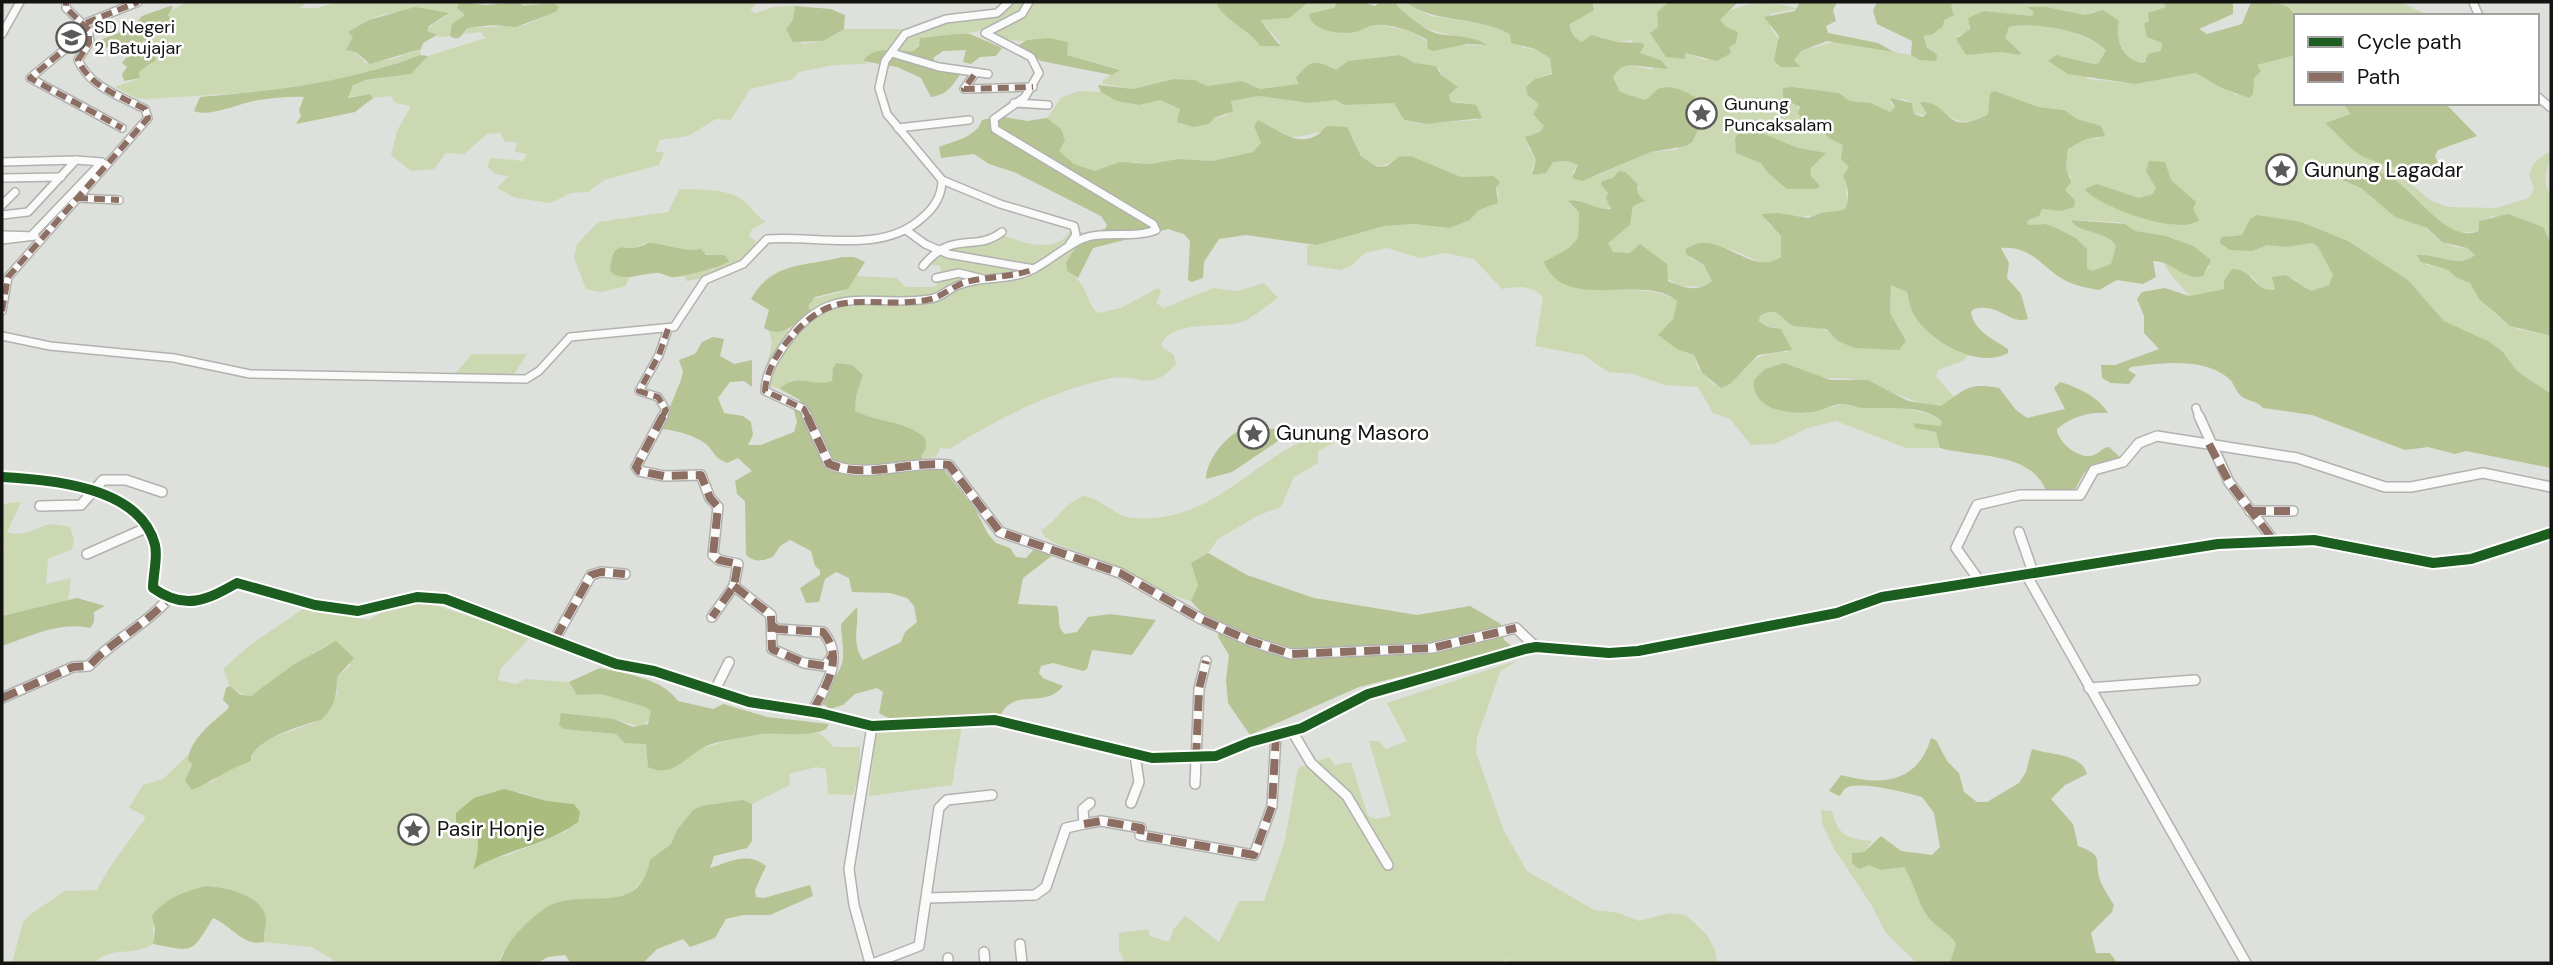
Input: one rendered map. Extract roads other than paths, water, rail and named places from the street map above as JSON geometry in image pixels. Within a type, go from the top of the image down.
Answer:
[{"type":"street","points":[[2,34],[20,2]]},
{"type":"street","points":[[2,311],[4,286],[8,277],[143,128],[148,114],[132,101],[94,82],[83,72],[79,60],[90,40],[86,23],[66,8],[66,2]]},
{"type":"street","points":[[86,23],[138,2]]},
{"type":"street","points":[[1009,2],[997,13],[946,19],[911,31],[900,38],[885,61],[879,88],[887,114],[942,180],[1000,204],[1074,226],[1076,235],[1065,250]]},
{"type":"street","points":[[1029,2],[1027,9],[1018,17],[985,33],[1034,60],[1039,73],[1033,87],[994,119],[998,132],[1156,227],[1156,230],[1146,234],[1084,238],[1034,269],[960,284],[933,299],[844,300],[818,309],[794,331],[775,358],[765,383],[765,391],[804,409],[829,464],[835,469],[873,470],[926,463],[949,465],[995,528],[1120,573],[1250,641],[1291,654],[1312,654],[1373,648],[1432,648],[1516,628],[1536,647]]},
{"type":"street","points":[[90,40],[64,50],[30,78],[122,128]]},
{"type":"street","points":[[64,50],[70,58],[79,60]]},
{"type":"street","points":[[892,53],[905,60],[939,65],[974,75],[988,74]]},
{"type":"street","points":[[974,75],[964,89],[1033,87]]},
{"type":"street","points":[[1014,103],[1048,105]]},
{"type":"street","points":[[898,128],[969,120]]},
{"type":"street","points":[[2,215],[28,212],[76,160]]},
{"type":"street","points":[[2,162],[102,162],[33,234],[2,238]]},
{"type":"street","points":[[2,178],[61,177]]},
{"type":"street","points":[[2,336],[50,346],[173,358],[250,374],[514,381],[532,377],[560,343],[570,337],[667,329],[676,325],[705,280],[743,264],[766,239],[885,238],[906,230],[933,207],[941,192],[942,180]]},
{"type":"street","points":[[2,205],[15,192]]},
{"type":"street","points":[[77,198],[119,200]]},
{"type":"street","points":[[906,230],[920,243],[935,249],[976,260],[1026,265],[1034,269]]},
{"type":"street","points":[[923,266],[935,249],[969,240],[990,241],[1002,232]]},
{"type":"street","points":[[936,278],[959,273],[983,279]]},
{"type":"street","points":[[667,329],[659,355],[639,391],[658,397],[666,410],[636,467],[639,471],[664,476],[703,476],[710,498],[718,506],[712,551],[719,560],[737,562],[734,586],[712,617]]},
{"type":"street","points":[[2196,408],[2209,444],[2229,482],[2274,541]]},
{"type":"street","points":[[1981,583],[1956,550],[1965,536],[1975,508],[1980,503],[2020,495],[2080,495],[2094,470],[2123,462],[2139,443],[2157,436],[2297,458],[2385,487],[2411,487],[2483,473],[2551,487]]},
{"type":"street","points":[[2253,439],[2257,451]]},
{"type":"street","points":[[2,477],[66,482],[127,507],[146,528],[155,545],[153,588],[169,598],[208,600],[237,583],[315,606],[358,611],[427,597],[445,599],[616,664],[654,671],[714,692],[796,711],[812,712],[872,726],[995,720],[1135,755],[1196,759],[1292,731],[1368,694],[1536,647],[1609,653],[1638,651],[1837,613],[1882,597],[2211,545],[2274,541],[2343,544],[2399,559],[2433,563],[2471,559],[2551,533]]},
{"type":"street","points":[[40,506],[78,506],[100,481],[116,480],[162,492]]},
{"type":"street","points":[[2250,510],[2293,510]]},
{"type":"street","points":[[87,554],[146,528]]},
{"type":"street","points":[[2019,532],[2030,575],[2090,688],[2246,963]]},
{"type":"street","points":[[555,639],[593,573],[625,574]]},
{"type":"street","points":[[734,586],[770,613],[773,626],[769,640],[772,649],[811,665],[825,666],[833,655]]},
{"type":"street","points":[[2,698],[76,665],[89,666],[99,653],[146,622],[169,598]]},
{"type":"street","points":[[773,626],[777,629],[825,632],[833,643],[835,658],[832,672],[812,712]]},
{"type":"street","points":[[1195,784],[1200,678],[1206,661]]},
{"type":"street","points":[[714,692],[729,662]]},
{"type":"street","points":[[2090,688],[2195,680]]},
{"type":"street","points":[[872,726],[868,763],[851,842],[849,871],[852,897],[873,963],[919,946],[939,808],[947,800],[992,795]]},
{"type":"street","points":[[1292,731],[1311,763],[1347,796],[1388,865]]},
{"type":"street","points":[[927,898],[1035,895],[1046,887],[1066,828],[1101,821],[1141,828],[1140,835],[1254,855],[1272,806],[1276,735]]},
{"type":"street","points":[[1131,803],[1139,782],[1135,755]]},
{"type":"street","points":[[1084,824],[1083,808],[1090,803]]},
{"type":"street","points":[[1020,944],[1022,963]]},
{"type":"street","points":[[984,951],[985,963]]},
{"type":"place","name":"SD Negeri 2 Batujajar","points":[[71,37]]},
{"type":"place","name":"Gunung Puncaksalam","points":[[1701,114]]},
{"type":"place","name":"Gunung Lagadar","points":[[2281,170]]},
{"type":"place","name":"Gunung Masoro","points":[[1253,433]]},
{"type":"place","name":"Pasir Honje","points":[[414,829]]}]
